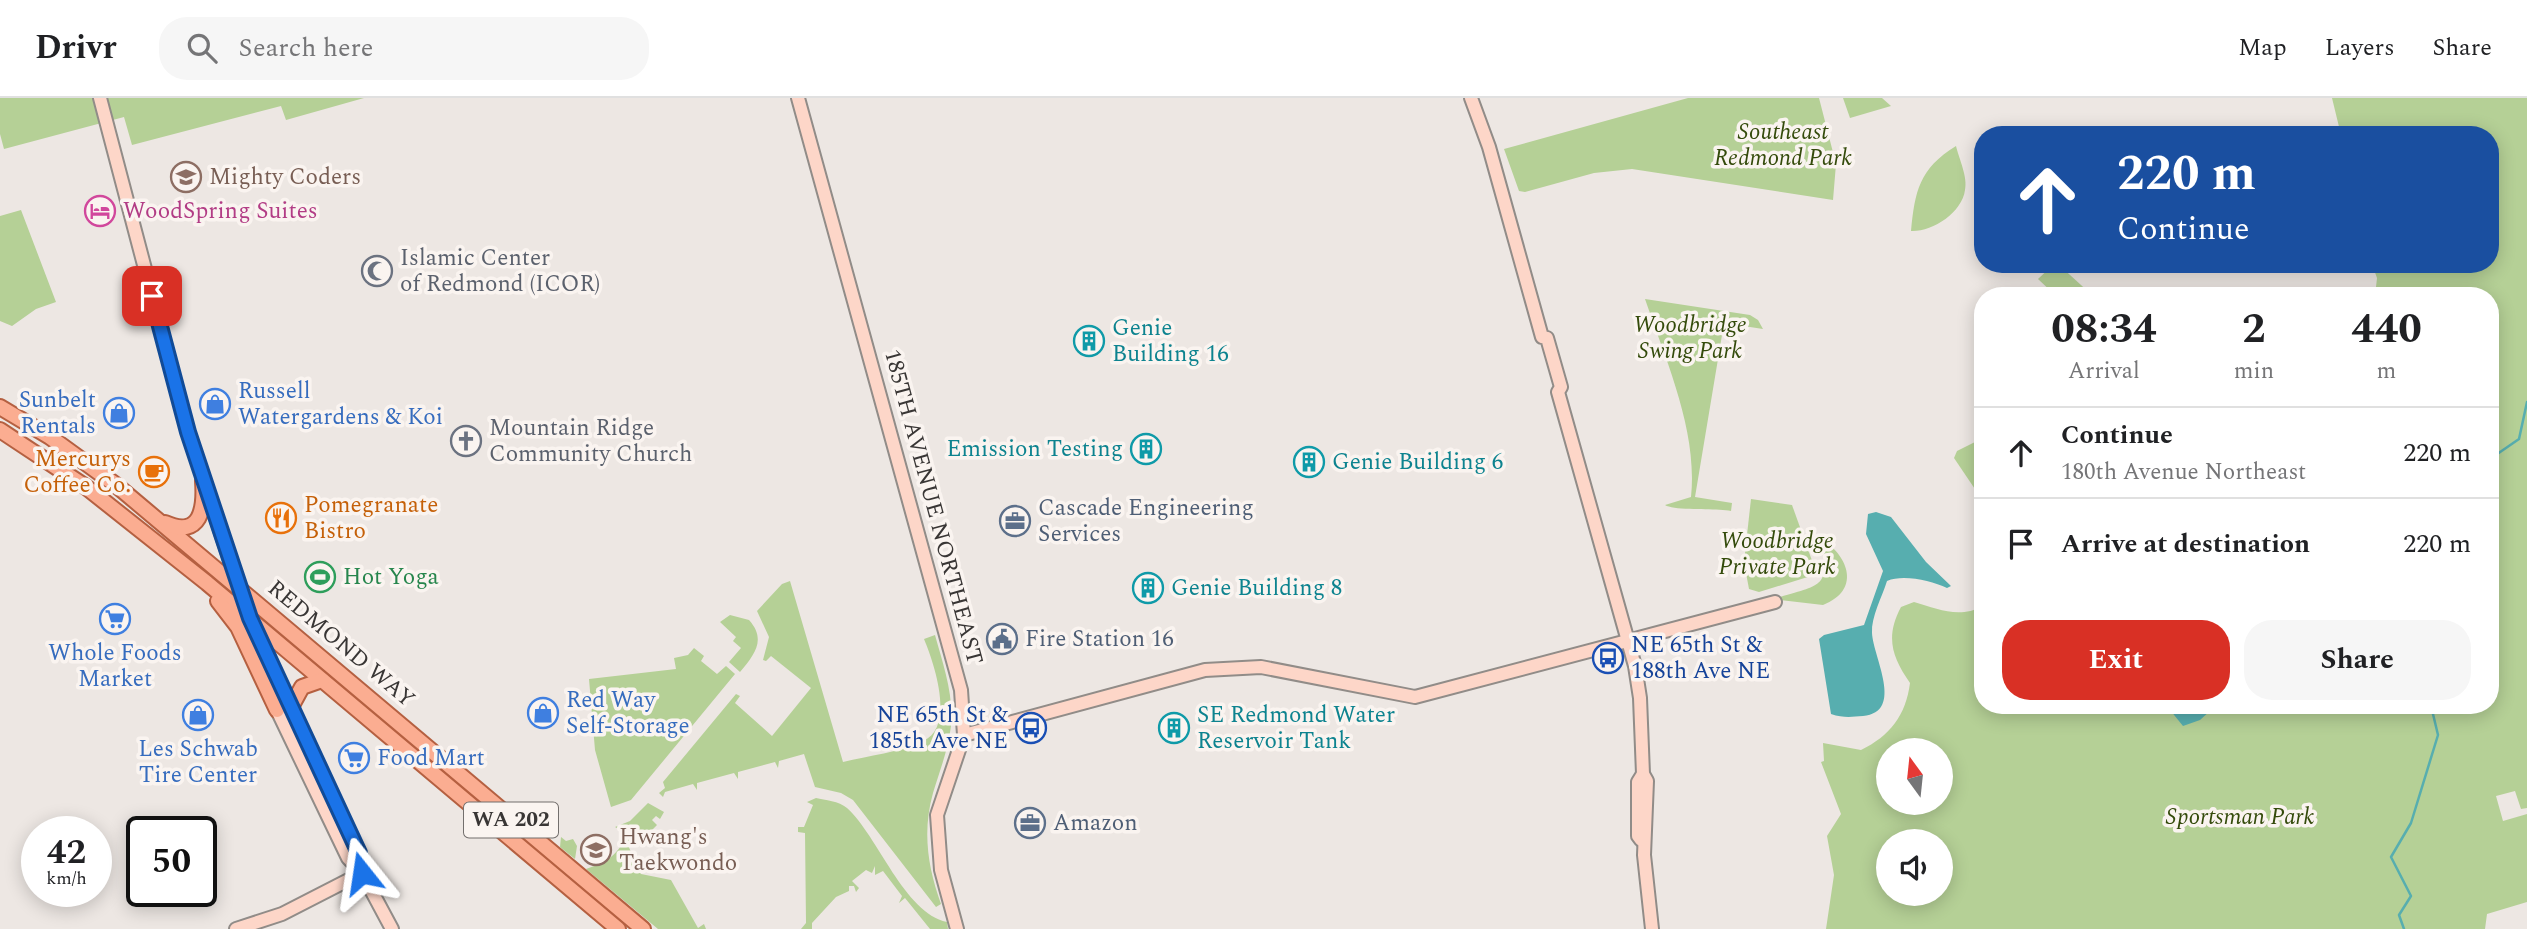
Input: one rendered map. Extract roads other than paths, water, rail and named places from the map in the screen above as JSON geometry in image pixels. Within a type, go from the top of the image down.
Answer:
[{"type":"main road","name":"REDMOND WAY","points":[[0,407],[67,449],[157,520],[643,929]]},
{"type":"main road","name":"REDMOND WAY","points":[[0,430],[86,487],[207,583],[618,929]]},
{"type":"main road","points":[[157,520],[177,527],[194,523],[203,508],[203,481]]},
{"type":"main road","points":[[207,583],[210,593],[238,627],[284,710],[302,687],[322,680]]},
{"type":"main road","points":[[393,739],[413,748],[431,764],[453,771]]},
{"type":"street","points":[[100,98],[203,481],[239,588],[284,710],[359,853],[362,873],[392,929]]},
{"type":"street","name":"185TH AVENUE NORTHEAST","points":[[798,98],[958,678],[965,714],[964,734],[937,815],[941,870],[957,929]]},
{"type":"street","points":[[1471,98],[1489,148],[1542,337],[1547,338],[1561,387],[1558,392],[1628,642],[1640,698],[1643,774],[1647,781],[1647,837],[1643,844],[1652,929]]},
{"type":"street","points":[[964,734],[1205,670],[1261,667],[1415,697],[1775,602]]},
{"type":"street","points":[[236,929],[268,921],[362,873]]},
{"type":"water","points":[[1876,512],[1891,517],[1926,562],[1951,586],[1947,588],[1909,578],[1887,581],[1872,627],[1884,682],[1882,705],[1875,712],[1863,716],[1839,716],[1831,714],[1819,639],[1824,635],[1864,625],[1883,571],[1866,534],[1868,514]]},
{"type":"water","points":[[2173,714],[2207,714],[2200,720],[2183,726]]},
{"type":"waterway","points":[[2499,453],[2519,439],[2527,402]]},
{"type":"waterway","points":[[2404,929],[2399,915],[2411,896],[2391,857],[2411,823],[2438,735],[2433,714]]},
{"type":"place","name":"Mighty Coders","points":[[186,177]]},
{"type":"place","name":"WoodSpring Suites","points":[[100,211]]},
{"type":"place","name":"Islamic Center of Redmond (ICOR)","points":[[377,271]]},
{"type":"place","name":"Genie Building 16","points":[[1089,341]]},
{"type":"place","name":"Russell Watergardens & Koi","points":[[215,404]]},
{"type":"place","name":"Sunbelt Rentals","points":[[119,413]]},
{"type":"place","name":"Mountain Ridge Community Church","points":[[466,441]]},
{"type":"place","name":"Emission Testing","points":[[1146,449]]},
{"type":"place","name":"Genie Building 6","points":[[1309,462]]},
{"type":"place","name":"Mercurys Coffee Co.","points":[[154,472]]},
{"type":"place","name":"Pomegranate Bistro","points":[[281,518]]},
{"type":"place","name":"Cascade Engineering Services","points":[[1015,521]]},
{"type":"place","name":"Hot Yoga","points":[[320,577]]},
{"type":"place","name":"Genie Building 8","points":[[1148,588]]},
{"type":"place","name":"Whole Foods Market","points":[[115,619]]},
{"type":"place","name":"Fire Station 16","points":[[1002,639]]},
{"type":"place","name":"NE 65th St & 188th Ave NE","points":[[1608,658]]},
{"type":"place","name":"Red Way Self-Storage","points":[[543,713]]},
{"type":"place","name":"Les Schwab Tire Center","points":[[198,715]]},
{"type":"place","name":"NE 65th St & 185th Ave NE","points":[[1031,728]]},
{"type":"place","name":"SE Redmond Water Reservoir Tank","points":[[1174,728]]},
{"type":"place","name":"Food Mart","points":[[354,758]]},
{"type":"place","name":"Amazon","points":[[1030,823]]},
{"type":"place","name":"Hwang's Taekwondo","points":[[596,850]]},
{"type":"park label","name":"Southeast Redmond Park","points":[[1783,145]]},
{"type":"park label","name":"Woodbridge Swing Park","points":[[1690,338]]},
{"type":"park label","name":"Woodbridge Private Park","points":[[1777,554]]},
{"type":"park label","name":"Sportsman Park","points":[[2240,817]]}]
